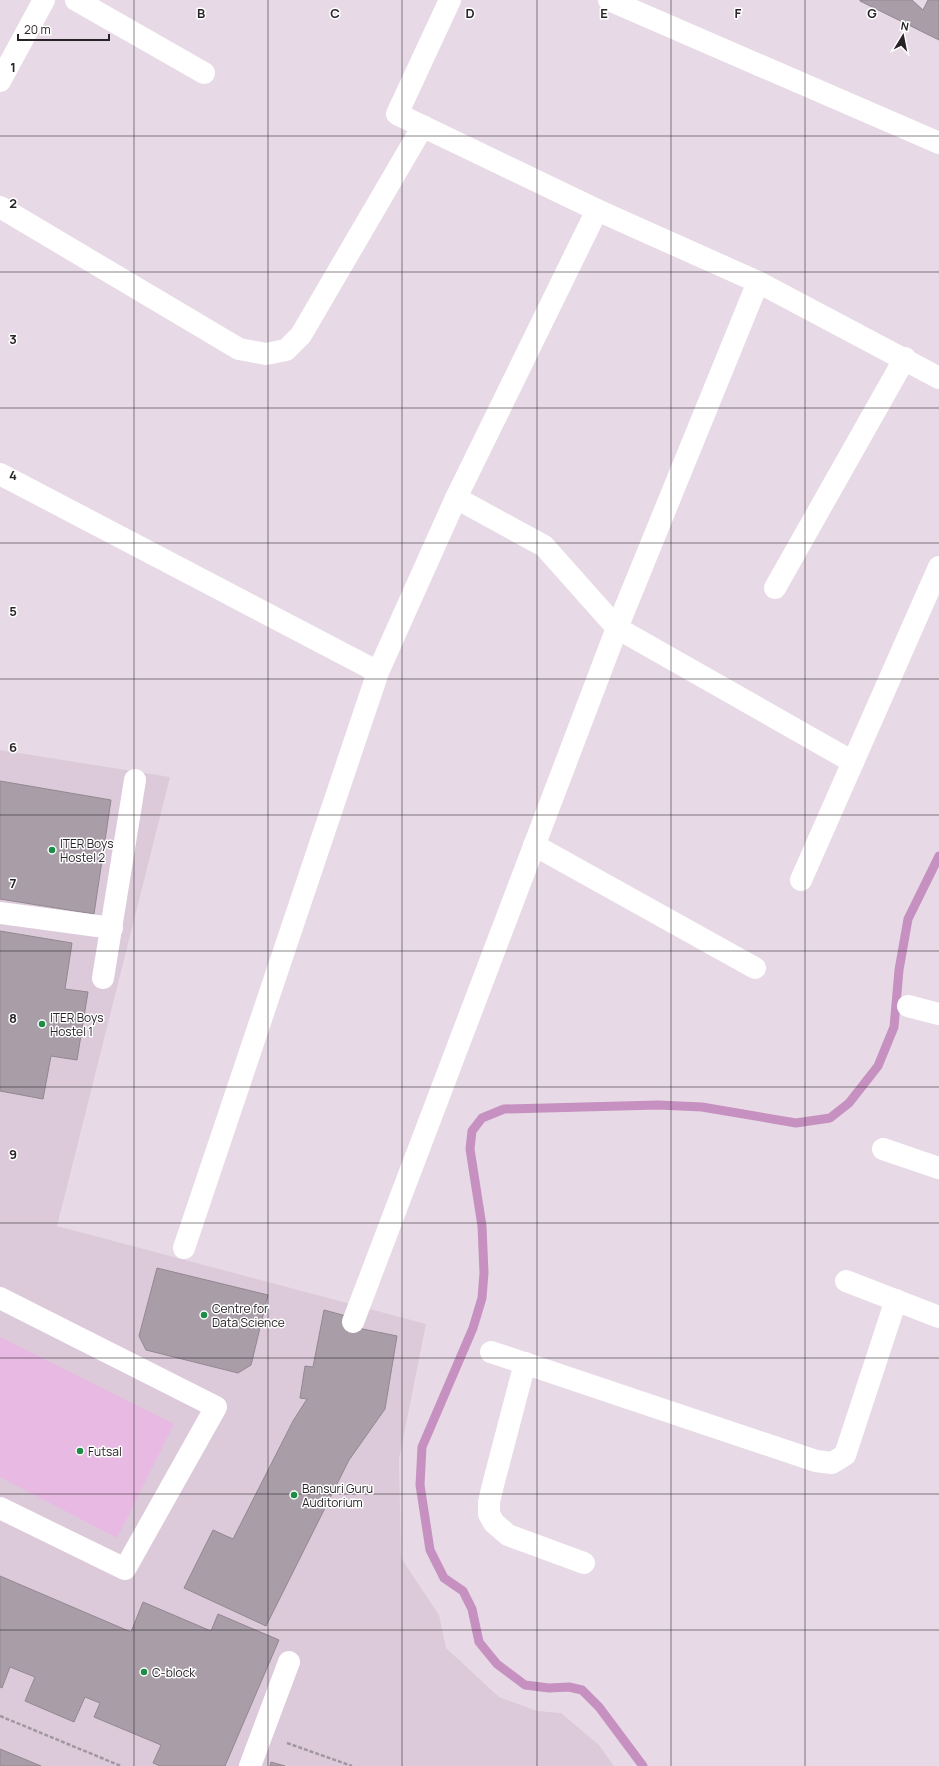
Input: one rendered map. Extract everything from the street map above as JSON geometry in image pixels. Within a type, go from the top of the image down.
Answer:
[{"type":"street","points":[[0,81],[44,0]]},
{"type":"street","points":[[76,0],[204,73]]},
{"type":"street","points":[[450,0],[398,114],[597,210],[758,282],[905,358],[939,378]]},
{"type":"street","points":[[609,0],[939,144]]},
{"type":"street","points":[[0,206],[239,349],[266,354],[286,350],[301,335],[423,126]]},
{"type":"street","points":[[184,1248],[378,672],[456,498],[597,210]]},
{"type":"street","points":[[353,1322],[617,628],[758,282]]},
{"type":"street","points":[[775,588],[905,358]]},
{"type":"street","points":[[0,474],[378,672]]},
{"type":"street","points":[[456,498],[544,546],[617,628],[853,762]]},
{"type":"street","points":[[801,880],[939,567]]},
{"type":"street","points":[[103,978],[136,780]]},
{"type":"street","points":[[534,845],[755,968]]},
{"type":"street","points":[[0,913],[112,928]]},
{"type":"street","points":[[908,1006],[939,1014]]},
{"type":"street","points":[[883,1149],[939,1168]]},
{"type":"street","points":[[846,1281],[939,1317]]},
{"type":"street","points":[[0,1298],[216,1408],[125,1569],[0,1508]]},
{"type":"street","points":[[491,1352],[816,1461],[832,1463],[845,1455],[896,1300]]},
{"type":"street","points":[[525,1364],[493,1485],[489,1502],[489,1514],[494,1523],[508,1534],[584,1563]]},
{"type":"street","points":[[250,1766],[289,1662]]},
{"type":"path","points":[[0,1716],[121,1766]]},
{"type":"path","points":[[262,1735],[352,1766]]},
{"type":"shaded area","points":[[0,750],[170,777],[57,1226],[426,1324],[399,1459],[401,1558],[439,1615],[446,1648],[499,1697],[537,1711],[561,1713],[599,1745],[614,1766],[0,1766]]},
{"type":"shaded area","name":"Futsal","points":[[0,1337],[174,1424],[117,1538],[0,1477]]},
{"type":"building","points":[[912,0],[923,10],[928,0],[939,0],[939,40],[860,1]]},
{"type":"building","name":"ITER Boys Hostel 2","points":[[0,781],[111,800],[94,914],[0,899]]},
{"type":"building","name":"ITER Boys Hostel 1","points":[[0,931],[72,943],[65,989],[88,992],[77,1060],[51,1056],[43,1099],[0,1091]]},
{"type":"building","name":"Centre for Data Science","points":[[157,1268],[268,1295],[251,1365],[238,1373],[146,1350],[139,1336]]},
{"type":"building","name":"Bansuri Guru Auditorium","points":[[324,1310],[361,1320],[358,1328],[397,1336],[385,1409],[349,1460],[266,1626],[184,1588],[213,1530],[233,1539],[293,1421],[307,1399],[300,1398],[305,1366],[313,1367]]},
{"type":"building","name":"C-block","points":[[0,1576],[131,1632],[143,1602],[211,1631],[218,1614],[279,1640],[225,1766],[160,1766],[153,1763],[161,1745],[94,1717],[100,1703],[85,1697],[74,1722],[25,1701],[35,1677],[10,1667],[2,1688],[0,1687]]},
{"type":"building","points":[[0,1749],[41,1766],[0,1766]]},
{"type":"building","points":[[271,1762],[285,1766],[270,1766]]},
{"type":"waterway","points":[[643,1766],[599,1707],[582,1690],[569,1687],[549,1688],[525,1685],[497,1664],[479,1642],[472,1609],[463,1591],[444,1578],[430,1550],[420,1485],[422,1447],[473,1328],[482,1298],[484,1273],[482,1226],[470,1149],[472,1131],[482,1118],[504,1109],[658,1105],[702,1107],[796,1123],[830,1118],[849,1103],[878,1066],[894,1027],[899,970],[908,919],[939,856]]},
{"type":"place","name":"ITER Boys Hostel 2","points":[[52,850]]},
{"type":"place","name":"ITER Boys Hostel 1","points":[[42,1024]]},
{"type":"place","name":"Centre for Data Science","points":[[204,1315]]},
{"type":"place","name":"Futsal","points":[[80,1451]]},
{"type":"place","name":"Bansuri Guru Auditorium","points":[[294,1495]]},
{"type":"place","name":"C-block","points":[[144,1672]]}]
